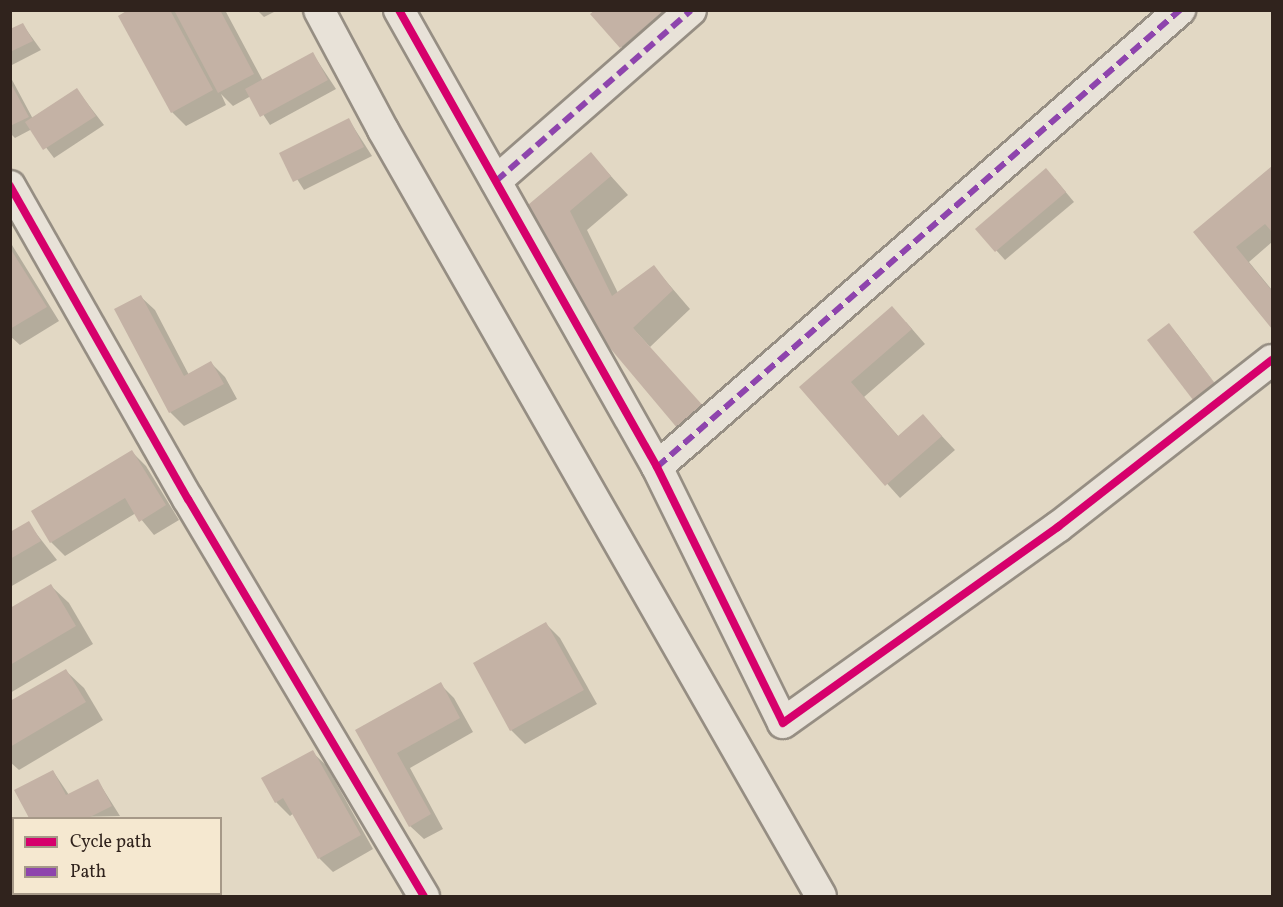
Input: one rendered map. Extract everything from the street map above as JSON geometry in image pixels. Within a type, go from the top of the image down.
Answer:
[{"type":"street","points":[[319,10],[388,140],[821,897]]},
{"type":"street","points":[[399,10],[657,467],[783,723],[1058,527],[1272,360]]},
{"type":"street","points":[[496,181],[691,10]]},
{"type":"street","points":[[657,467],[1180,10]]},
{"type":"street","points":[[10,186],[188,498],[424,897]]},
{"type":"building","points":[[128,10],[170,10],[213,90],[171,113],[118,16]]},
{"type":"building","points":[[174,10],[220,10],[254,74],[218,93]]},
{"type":"building","points":[[595,10],[664,10],[620,48],[590,14]]},
{"type":"building","points":[[23,23],[33,41],[10,52],[10,29]]},
{"type":"building","points":[[313,52],[328,80],[260,117],[245,89]]},
{"type":"building","points":[[10,82],[29,117],[10,126]]},
{"type":"building","points":[[77,88],[96,116],[43,150],[25,122]]},
{"type":"building","points":[[349,118],[364,147],[293,182],[279,153]]},
{"type":"building","points":[[591,152],[611,176],[570,211],[612,296],[654,265],[673,290],[633,328],[706,409],[678,429],[594,329],[522,210]]},
{"type":"building","points":[[1272,166],[1272,232],[1265,224],[1236,247],[1272,291],[1272,329],[1193,232]]},
{"type":"building","points":[[1046,168],[1066,192],[995,252],[975,229]]},
{"type":"building","points":[[10,248],[47,307],[10,329]]},
{"type":"building","points":[[141,295],[184,376],[211,361],[224,384],[169,413],[114,309]]},
{"type":"building","points":[[892,306],[912,329],[851,382],[898,436],[923,414],[942,436],[885,486],[799,387]]},
{"type":"building","points":[[1169,323],[1225,397],[1203,413],[1147,340]]},
{"type":"building","points":[[132,450],[166,505],[139,522],[125,498],[50,543],[31,511]]},
{"type":"building","points":[[29,521],[41,541],[10,559],[10,532]]},
{"type":"building","points":[[51,584],[76,626],[10,665],[10,608]]},
{"type":"building","points":[[546,622],[584,690],[510,731],[473,663]]},
{"type":"building","points":[[66,669],[86,702],[10,747],[10,701]]},
{"type":"building","points":[[441,682],[460,718],[397,753],[431,814],[409,827],[355,730]]},
{"type":"building","points":[[313,750],[361,835],[318,859],[283,798],[275,803],[261,778]]},
{"type":"building","points":[[53,770],[66,795],[98,779],[112,806],[90,817],[28,817],[14,790]]},
{"type":"marked path","points":[[496,181],[691,10]]},
{"type":"marked path","points":[[657,467],[1180,10]]},
{"type":"cycle path","points":[[399,10],[657,467],[783,723],[1058,527],[1272,360]]},
{"type":"cycle path","points":[[10,186],[188,499],[424,896]]}]
